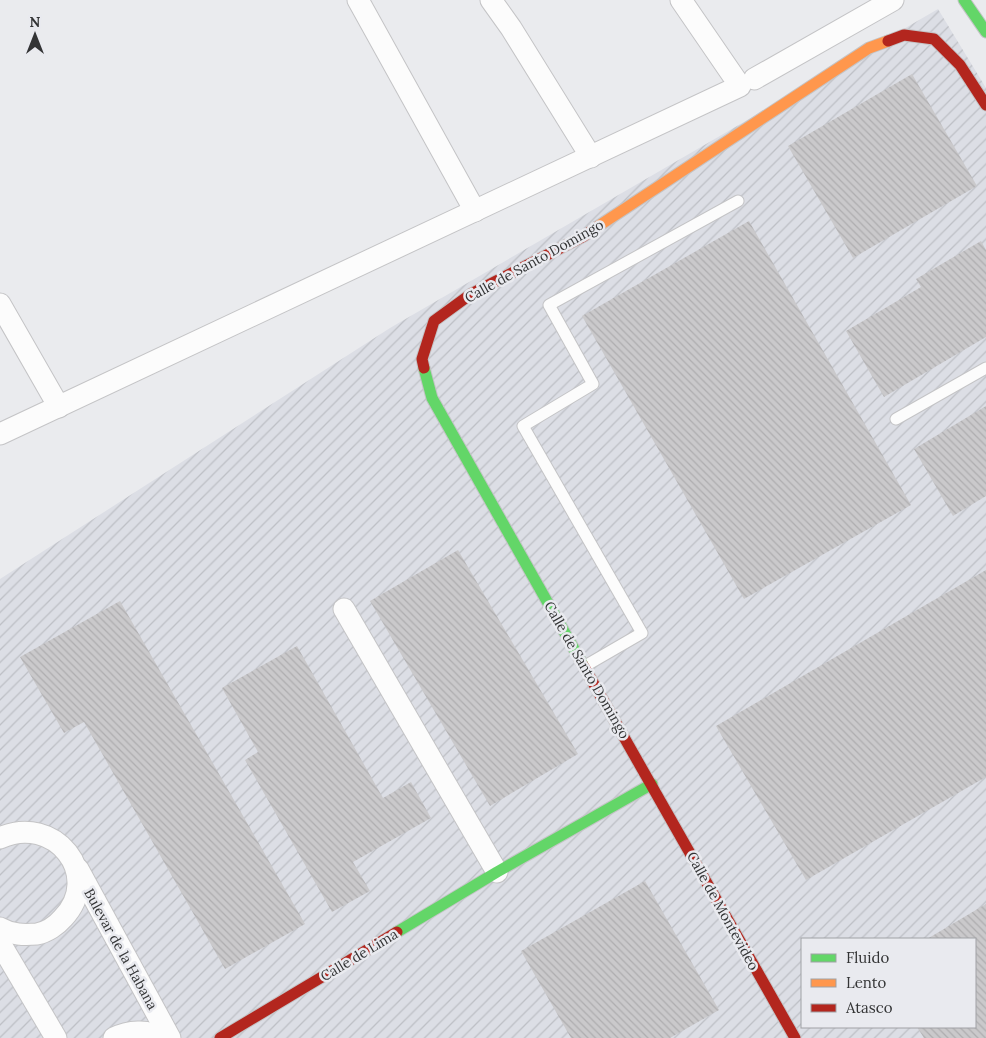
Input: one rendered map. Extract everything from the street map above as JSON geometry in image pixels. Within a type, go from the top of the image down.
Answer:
[{"type":"main road","points":[[964,0],[986,32]]},
{"type":"main road","name":"Calle de Santo Domingo","points":[[652,784],[432,398],[422,359],[434,321],[471,294],[584,236],[869,48],[904,34],[934,39],[960,65],[986,105]]},
{"type":"main road","name":"Calle de Lima","points":[[220,1038],[497,872],[652,784]]},
{"type":"main road","name":"Calle de Montevideo","points":[[652,784],[795,1038]]},
{"type":"street","points":[[358,0],[475,211]]},
{"type":"street","points":[[491,0],[511,28],[591,156]]},
{"type":"street","points":[[681,0],[747,83]]},
{"type":"street","points":[[0,434],[747,83],[893,0]]},
{"type":"street","points":[[0,304],[59,407]]},
{"type":"street","points":[[344,610],[497,872]]},
{"type":"street","name":"Bulevar de la Habana","points":[[0,837],[17,832],[33,832],[49,836],[62,846],[72,859],[170,1038]]},
{"type":"street","points":[[0,928],[6,932],[24,936],[42,933],[58,924],[70,911],[77,895],[78,876],[72,859]]},
{"type":"street","points":[[0,943],[56,1038]]},
{"type":"street","points":[[114,1038],[123,1033],[141,1031],[162,1038]]},
{"type":"lane","points":[[585,666],[642,633],[523,426],[593,384],[548,306],[738,201]]},
{"type":"lane","points":[[896,419],[986,368]]},
{"type":"shaded area","points":[[938,9],[986,88],[986,1038],[0,1038],[0,579],[390,328]]},
{"type":"building","points":[[912,74],[977,186],[853,258],[788,146]]},
{"type":"building","points":[[749,221],[911,505],[744,599],[582,316]]},
{"type":"building","points":[[981,241],[986,250],[986,337],[884,397],[846,331],[921,287],[916,279]]},
{"type":"building","points":[[986,406],[986,496],[953,516],[914,449]]},
{"type":"building","points":[[458,550],[578,754],[490,806],[370,601]]},
{"type":"building","points":[[986,570],[986,777],[806,880],[716,726]]},
{"type":"building","points":[[120,601],[305,924],[225,969],[84,722],[64,733],[20,657]]},
{"type":"building","points":[[297,646],[383,798],[411,782],[431,818],[353,862],[370,891],[332,912],[245,760],[258,752],[222,688]]},
{"type":"building","points":[[645,881],[719,1010],[670,1038],[571,1038],[521,951]]},
{"type":"building","points":[[986,904],[986,1038],[924,1038],[918,1028],[976,1028],[976,938],[929,938]]},
{"type":"traffic: fast","points":[[964,0],[986,32]]},
{"type":"traffic: fast","points":[[424,368],[432,398],[583,665]]},
{"type":"traffic: fast","points":[[397,932],[497,872],[652,784]]},
{"type":"traffic: slow","points":[[597,227],[869,48],[888,41]]},
{"type":"traffic: jam","points":[[888,41],[904,35],[934,39],[960,65],[986,105]]},
{"type":"traffic: jam","points":[[424,368],[422,359],[434,321],[471,294],[584,236],[597,227]]},
{"type":"traffic: jam","points":[[583,665],[795,1038]]},
{"type":"traffic: jam","points":[[220,1038],[397,932]]}]
